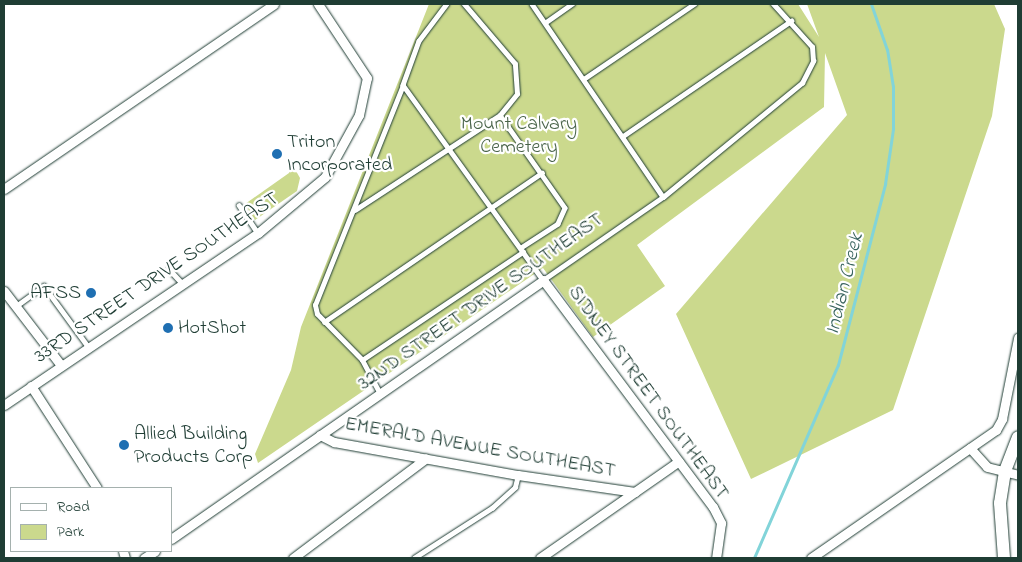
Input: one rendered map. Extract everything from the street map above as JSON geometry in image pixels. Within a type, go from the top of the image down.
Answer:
[{"type":"main road","points":[[1004,558],[1000,512],[1005,471],[1018,437]]},
{"type":"street","points":[[4,189],[274,4]]},
{"type":"street","name":"33RD STREET DRIVE SOUTHEAST","points":[[4,405],[60,364],[258,232],[325,177],[367,94],[362,66],[318,4]]},
{"type":"street","name":"32ND STREET DRIVE SOUTHEAST","points":[[172,538],[543,280]]},
{"type":"street","name":"SIDNEY STREET SOUTHEAST","points":[[543,280],[679,461],[721,524],[716,558]]},
{"type":"street","points":[[4,291],[60,364]]},
{"type":"street","points":[[811,558],[996,430],[1002,419],[1018,338]]},
{"type":"street","points":[[30,386],[96,487]]},
{"type":"street","name":"EMERALD AVENUE SOUTHEAST","points":[[320,435],[426,458],[518,475],[635,492]]},
{"type":"street","points":[[970,448],[987,467],[1018,475]]},
{"type":"street","points":[[293,558],[426,458]]},
{"type":"street","points":[[540,558],[679,461]]},
{"type":"lane","points":[[380,394],[362,360],[324,322],[315,305],[319,291],[354,211],[419,41],[448,4]]},
{"type":"lane","points":[[354,211],[450,150],[500,114],[517,94],[515,64],[464,4]]},
{"type":"lane","points":[[532,4],[585,78],[663,197]]},
{"type":"lane","points":[[546,22],[572,4]]},
{"type":"lane","points":[[585,78],[694,4]]},
{"type":"lane","points":[[623,136],[791,21],[773,4]]},
{"type":"lane","name":"32ND STREET DRIVE SOUTHEAST","points":[[543,280],[663,197],[802,83],[813,61],[812,48],[791,21]]},
{"type":"lane","points":[[403,84],[543,280]]},
{"type":"lane","points":[[362,360],[522,250],[565,215],[561,199],[500,114]]},
{"type":"lane","points":[[324,322],[491,206],[542,173]]},
{"type":"lane","points":[[239,205],[258,232]]},
{"type":"lane","points":[[169,269],[182,283]]},
{"type":"lane","points":[[16,306],[44,286],[88,345]]},
{"type":"lane","points":[[414,558],[492,508],[515,487],[518,475]]},
{"type":"green space","name":"Mount Calvary Cemetery","points":[[429,4],[798,4],[819,37],[807,4],[994,4],[1005,29],[992,116],[893,410],[751,479],[676,314],[847,115],[825,53],[824,107],[637,245],[665,286],[593,337],[543,268],[258,463],[255,454],[291,370],[301,327]]},
{"type":"green space","points":[[292,164],[300,178],[297,191],[255,220],[245,204],[289,173]]},
{"type":"waterway","name":"Indian Creek","points":[[754,558],[838,365],[885,184],[893,129],[893,87],[887,50],[871,4]]},
{"type":"place","name":"Triton Incorporated","points":[[277,154]]},
{"type":"place","name":"AFSS","points":[[91,293]]},
{"type":"place","name":"HotShot","points":[[168,328]]},
{"type":"place","name":"Allied Building Products Corp","points":[[124,445]]}]
